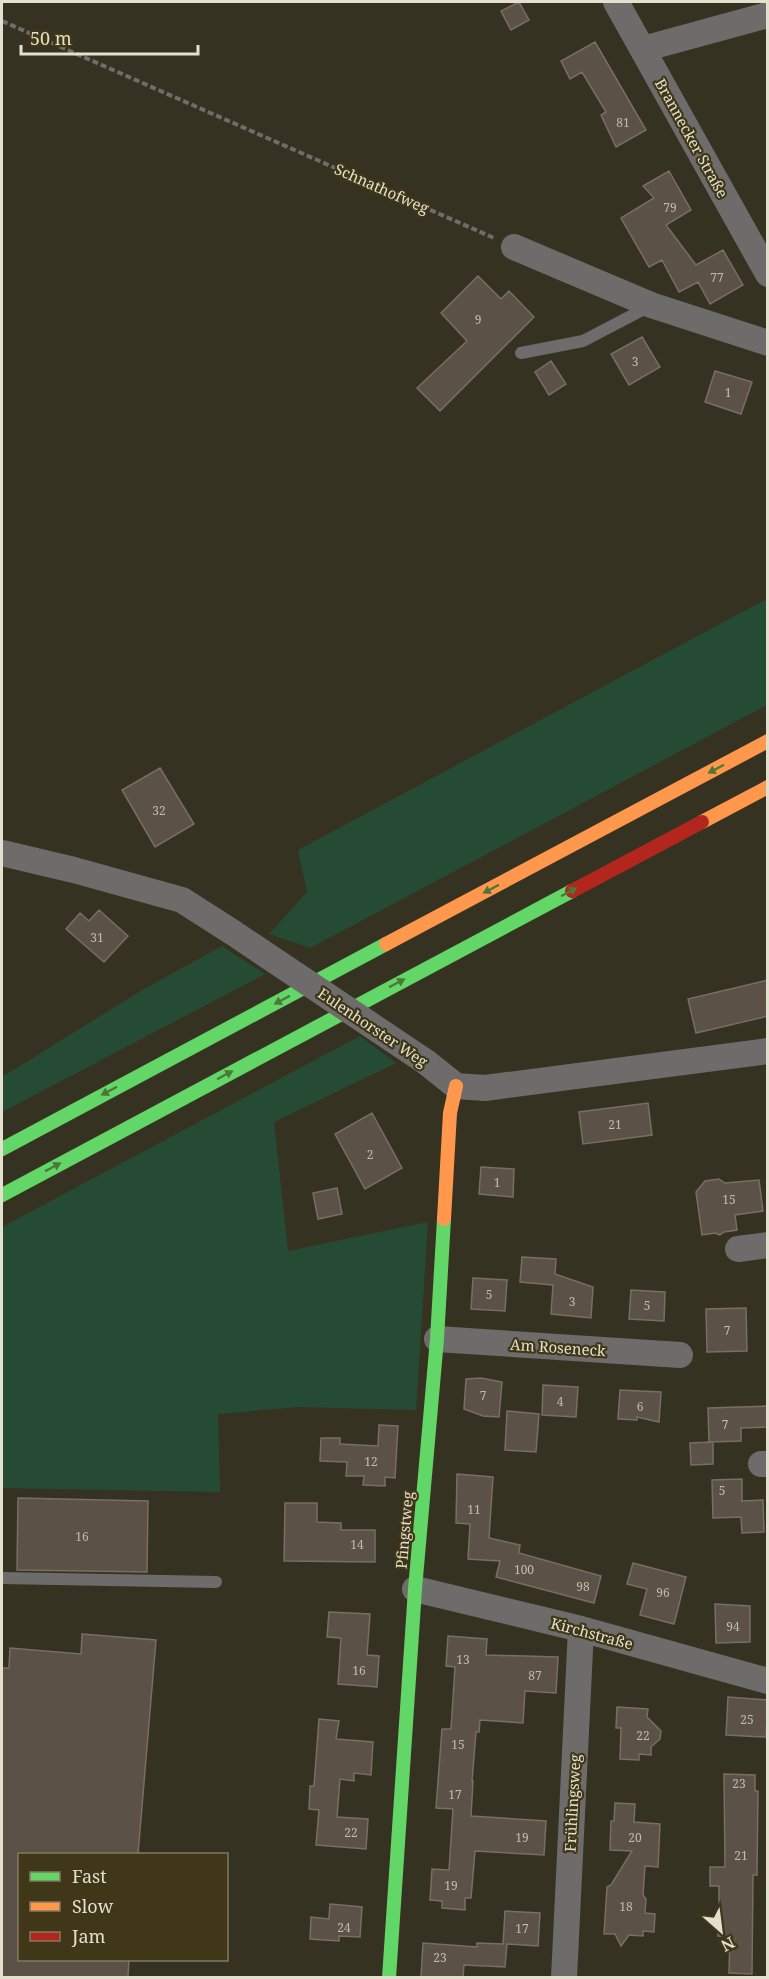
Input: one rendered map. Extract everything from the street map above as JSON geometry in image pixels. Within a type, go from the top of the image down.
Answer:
[{"type":"main road","points":[[2,1149],[768,741]]},
{"type":"main road","points":[[2,1195],[768,787]]},
{"type":"main road","name":"Pfingstweg","points":[[389,1977],[416,1589],[437,1339],[450,1113],[456,1086]]},
{"type":"street","name":"Brannecker Straße","points":[[616,2],[768,274]]},
{"type":"street","points":[[643,50],[768,15]]},
{"type":"street","points":[[514,247],[651,305],[768,343]]},
{"type":"street","name":"Eulenhorster Weg","points":[[2,854],[74,870],[182,900],[426,1062],[456,1086]]},
{"type":"street","points":[[456,1086],[485,1088],[768,1051]]},
{"type":"street","points":[[738,1249],[768,1245]]},
{"type":"street","name":"Am Roseneck","points":[[437,1339],[680,1355]]},
{"type":"street","name":"Kirchstraße","points":[[416,1589],[581,1629],[768,1681]]},
{"type":"street","name":"Frühlingsweg","points":[[564,1977],[581,1629]]},
{"type":"lane","points":[[521,353],[583,341],[651,305]]},
{"type":"lane","points":[[2,1578],[216,1582]]},
{"type":"path","name":"Schnathofweg","points":[[2,21],[514,247]]},
{"type":"green space","points":[[767,599],[767,705],[310,948],[269,934],[307,892],[298,850]]},
{"type":"green space","points":[[222,946],[265,974],[2,1112],[2,1077],[144,989]]},
{"type":"green space","points":[[360,1036],[396,1063],[274,1122],[288,1251],[428,1222],[416,1410],[298,1407],[218,1414],[220,1492],[2,1488],[2,1227]]},
{"type":"building","points":[[519,2],[529,20],[511,30],[501,11]]},
{"type":"building","points":[[595,42],[646,130],[616,147],[601,115],[606,112],[582,72],[570,79],[561,61]]},
{"type":"building","points":[[669,171],[691,210],[666,225],[696,265],[723,250],[743,285],[710,304],[698,282],[679,292],[662,260],[649,267],[621,218],[654,198],[643,186]]},
{"type":"building","points":[[478,276],[501,299],[509,291],[534,317],[440,411],[417,388],[467,341],[441,313]]},
{"type":"building","points":[[642,337],[660,367],[629,385],[611,354]]},
{"type":"building","points":[[551,361],[566,384],[549,395],[535,372]]},
{"type":"building","points":[[715,371],[752,382],[741,414],[705,402]]},
{"type":"building","points":[[160,768],[194,824],[155,847],[122,790]]},
{"type":"building","points":[[99,910],[128,936],[104,962],[66,929],[80,913],[89,921]]},
{"type":"building","points":[[768,980],[768,1016],[696,1033],[688,999]]},
{"type":"building","points":[[648,1103],[652,1135],[583,1144],[579,1112]]},
{"type":"building","points":[[372,1113],[402,1168],[365,1189],[335,1134]]},
{"type":"building","points":[[481,1167],[514,1169],[513,1197],[479,1194]]},
{"type":"building","points":[[719,1179],[725,1183],[759,1180],[763,1211],[735,1215],[737,1230],[720,1235],[715,1233],[702,1235],[696,1192],[705,1181]]},
{"type":"building","points":[[337,1188],[342,1214],[318,1219],[313,1193]]},
{"type":"building","points":[[522,1257],[556,1259],[555,1274],[593,1287],[591,1318],[551,1314],[553,1285],[520,1282]]},
{"type":"building","points":[[473,1278],[507,1280],[505,1311],[471,1309]]},
{"type":"building","points":[[631,1290],[665,1292],[664,1321],[629,1319]]},
{"type":"building","points":[[746,1308],[747,1351],[707,1352],[706,1309]]},
{"type":"building","points":[[481,1378],[502,1382],[499,1417],[483,1416],[464,1409],[466,1379]]},
{"type":"building","points":[[543,1385],[578,1387],[576,1417],[542,1415]]},
{"type":"building","points":[[620,1390],[661,1392],[659,1422],[637,1417],[637,1420],[618,1419]]},
{"type":"building","points":[[768,1406],[768,1427],[741,1428],[741,1441],[709,1442],[708,1408]]},
{"type":"building","points":[[507,1411],[539,1414],[536,1452],[505,1450]]},
{"type":"building","points":[[379,1425],[398,1426],[395,1478],[385,1477],[385,1486],[363,1485],[364,1476],[346,1476],[347,1462],[320,1461],[321,1438],[340,1438],[340,1444],[378,1446]]},
{"type":"building","points":[[713,1442],[713,1464],[691,1465],[690,1443]]},
{"type":"building","points":[[457,1474],[493,1477],[489,1538],[520,1545],[519,1553],[601,1576],[594,1603],[496,1577],[500,1561],[468,1559],[470,1524],[456,1523]]},
{"type":"building","points":[[742,1479],[742,1501],[763,1500],[764,1532],[742,1533],[741,1517],[713,1518],[712,1480]]},
{"type":"building","points":[[18,1498],[148,1501],[147,1572],[17,1570]]},
{"type":"building","points":[[285,1503],[317,1503],[317,1522],[341,1523],[341,1530],[375,1530],[375,1562],[284,1561]]},
{"type":"building","points":[[633,1563],[686,1577],[674,1624],[640,1615],[647,1589],[627,1584]]},
{"type":"building","points":[[715,1604],[750,1606],[750,1642],[716,1643]]},
{"type":"building","points":[[329,1612],[370,1614],[367,1655],[379,1656],[377,1687],[338,1684],[341,1638],[327,1637]]},
{"type":"building","points":[[82,1634],[156,1640],[138,1853],[18,1853],[18,1961],[129,1961],[128,1977],[2,1977],[2,1668],[9,1668],[10,1648],[81,1654]]},
{"type":"building","points":[[448,1636],[487,1639],[486,1655],[558,1657],[556,1693],[525,1691],[523,1723],[480,1720],[479,1732],[476,1732],[472,1781],[471,1816],[546,1821],[544,1855],[475,1851],[471,1898],[465,1898],[465,1910],[442,1908],[442,1901],[430,1900],[432,1869],[449,1870],[453,1809],[436,1808],[442,1729],[451,1729],[455,1667],[446,1666]]},
{"type":"building","points":[[728,1697],[768,1700],[766,1737],[726,1735]]},
{"type":"building","points":[[617,1707],[648,1709],[647,1717],[661,1731],[660,1739],[651,1747],[651,1755],[639,1754],[639,1760],[620,1759],[621,1728],[616,1728]]},
{"type":"building","points":[[319,1719],[339,1721],[336,1739],[373,1742],[371,1775],[354,1773],[354,1781],[340,1779],[337,1817],[368,1819],[366,1849],[316,1845],[319,1810],[309,1809],[310,1786],[314,1786]]},
{"type":"building","points":[[724,1774],[755,1775],[755,1791],[758,1791],[757,1875],[753,1875],[752,1974],[729,1973],[730,1937],[718,1936],[718,1922],[714,1917],[719,1913],[719,1886],[710,1886],[710,1867],[725,1867]]},
{"type":"building","points":[[615,1803],[635,1804],[634,1822],[660,1824],[658,1867],[645,1866],[643,1895],[646,1899],[645,1913],[655,1914],[654,1932],[643,1931],[643,1936],[629,1935],[621,1946],[615,1934],[604,1934],[607,1887],[611,1885],[632,1851],[610,1850],[611,1821],[614,1821]]},
{"type":"building","points":[[330,1904],[362,1907],[360,1937],[339,1936],[339,1941],[310,1939],[311,1917],[329,1919]]},
{"type":"building","points":[[505,1911],[540,1913],[538,1946],[507,1944],[505,1967],[464,1965],[463,1977],[421,1977],[423,1943],[477,1947],[477,1943],[503,1944]]},
{"type":"traffic: fast","points":[[2,1195],[572,891]]},
{"type":"traffic: fast","points":[[2,1149],[386,944]]},
{"type":"traffic: fast","points":[[389,1978],[415,1589],[437,1339],[444,1219]]},
{"type":"traffic: slow","points":[[386,944],[768,741]]},
{"type":"traffic: slow","points":[[702,822],[768,787]]},
{"type":"traffic: slow","points":[[444,1219],[450,1113],[456,1086]]},
{"type":"traffic: jam","points":[[572,891],[702,822]]}]
